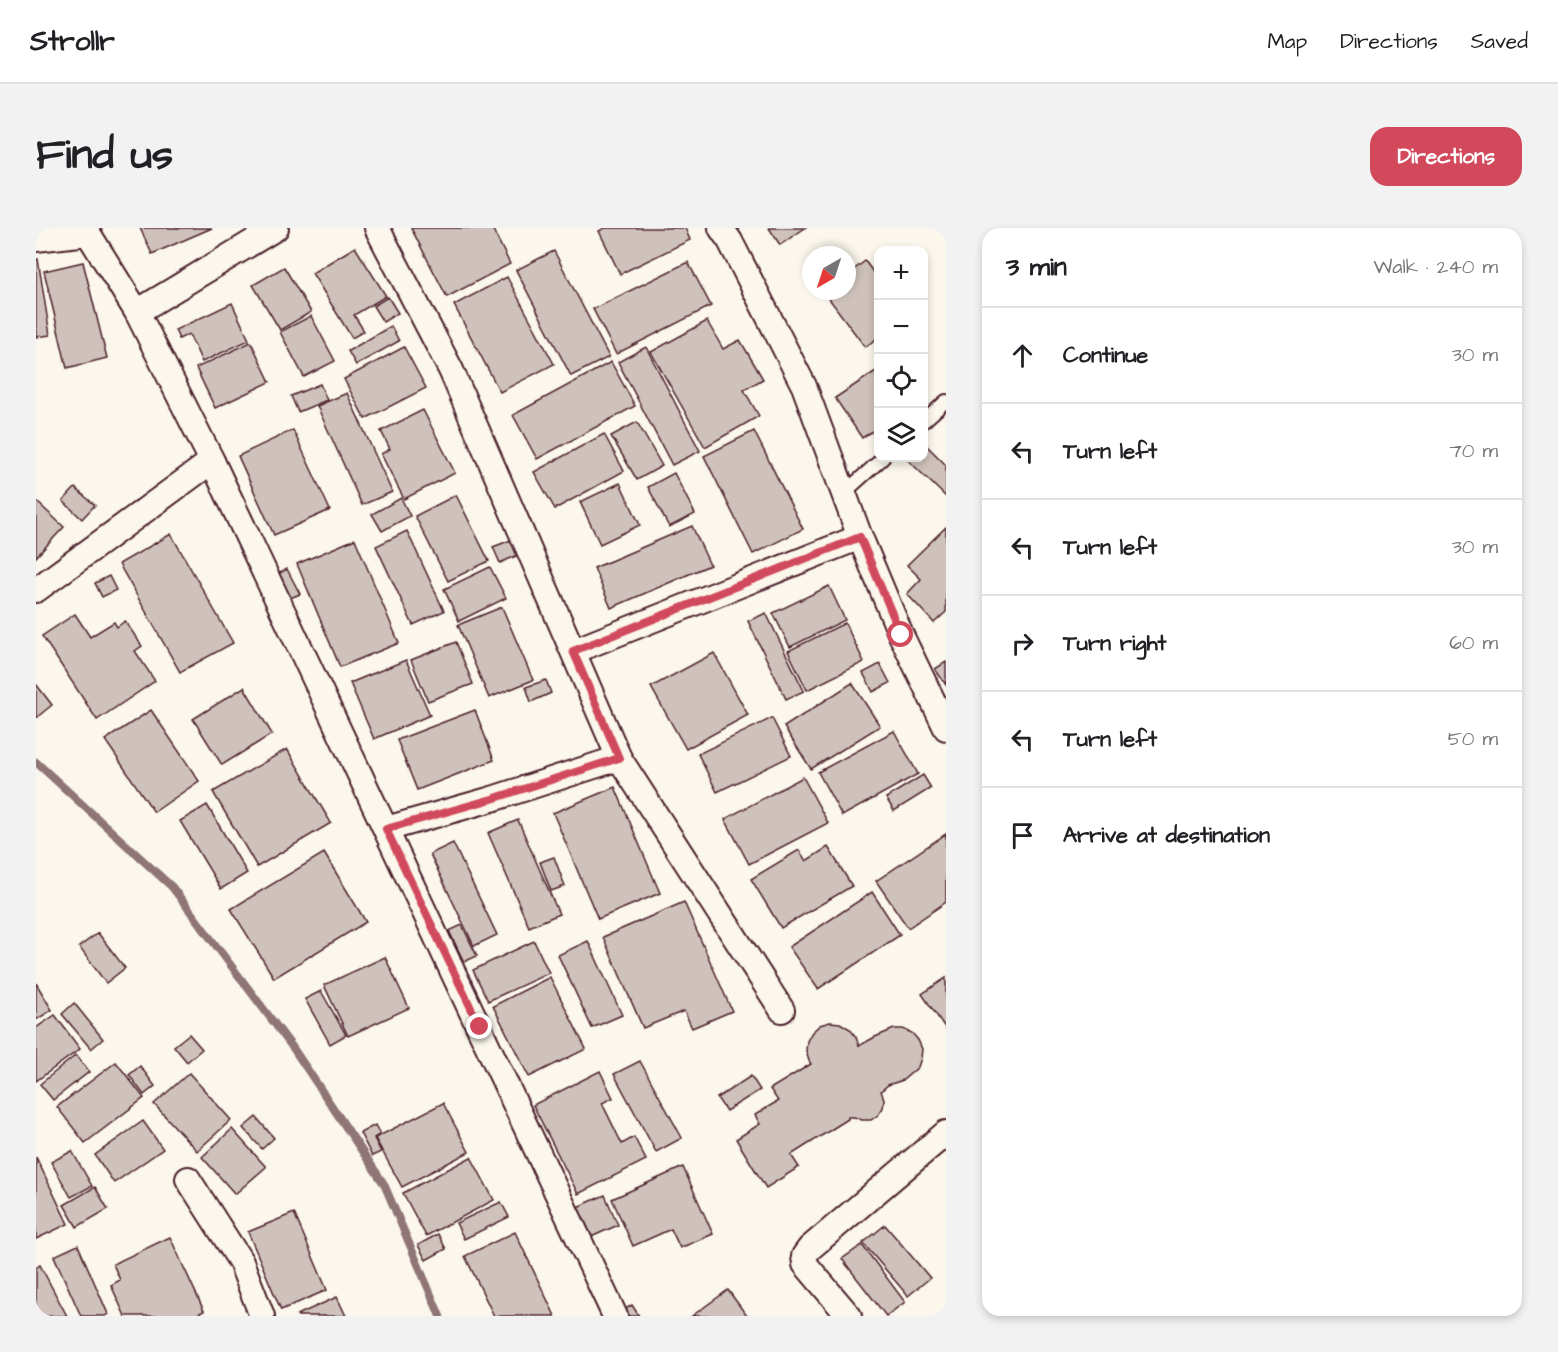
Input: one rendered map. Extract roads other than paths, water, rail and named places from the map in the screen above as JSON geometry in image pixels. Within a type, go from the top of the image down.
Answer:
[{"type":"street","points":[[137,312],[276,228]]},
{"type":"street","points":[[376,228],[451,370],[619,758],[782,1010]]},
{"type":"street","points":[[721,228],[730,241],[804,386],[860,537],[901,635],[946,728]]},
{"type":"street","points":[[36,239],[88,230],[137,312],[212,461],[615,1316]]},
{"type":"street","points":[[36,590],[212,461]]},
{"type":"street","points":[[573,651],[860,537]]},
{"type":"street","points":[[386,829],[492,799],[619,758]]},
{"type":"street","points":[[849,1316],[805,1263],[804,1256],[810,1248],[946,1133]]},
{"type":"street","points":[[188,1179],[241,1262],[262,1316]]},
{"type":"lane","points":[[928,417],[946,401]]},
{"type":"lane","points":[[844,493],[879,462]]},
{"type":"waterway","points":[[36,762],[172,887],[293,1048],[384,1184],[440,1316]]}]
